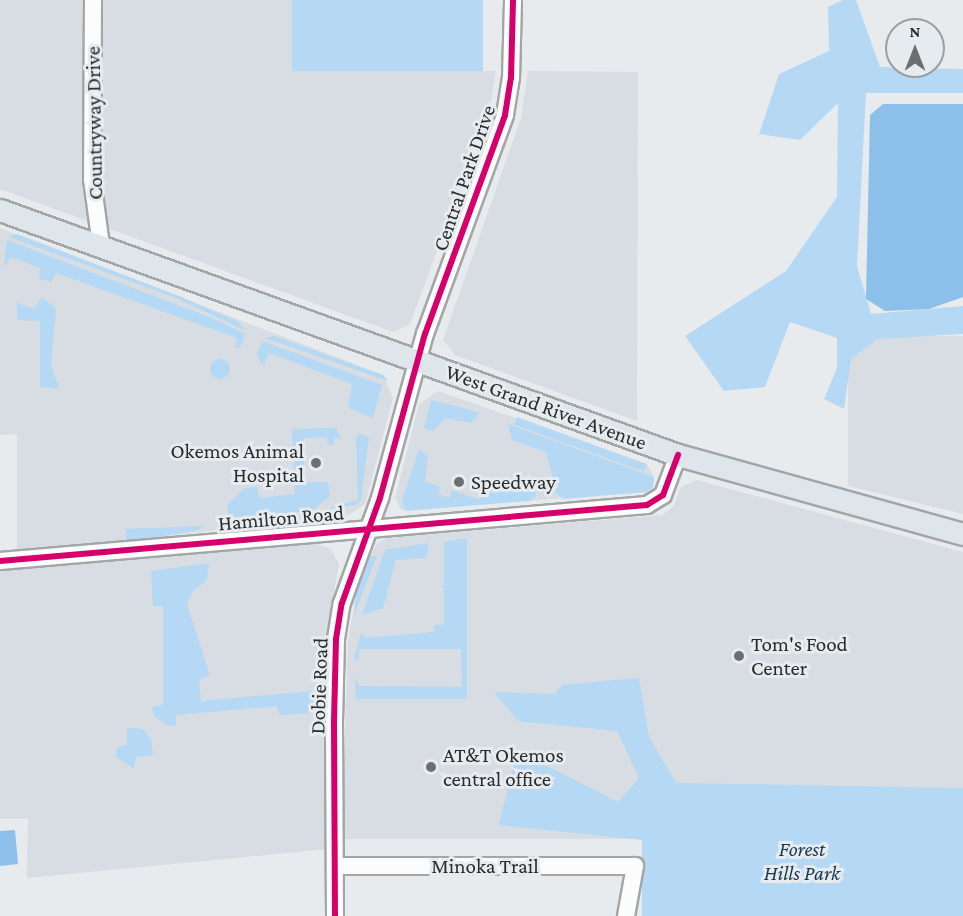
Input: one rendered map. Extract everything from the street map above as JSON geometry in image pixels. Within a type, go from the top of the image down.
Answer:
[{"type":"main road","name":"West Grand River Avenue","points":[[0,210],[678,455],[963,534]]},
{"type":"street","name":"Countryway Drive","points":[[93,0],[92,178],[101,246]]},
{"type":"street","name":"Central Park Drive","points":[[417,362],[507,106],[513,0]]},
{"type":"street","name":"Dobie Road","points":[[335,916],[336,639],[342,603],[368,527],[417,362]]},
{"type":"street","name":"Hamilton Road","points":[[0,561],[368,527],[647,505],[663,495],[678,455]]},
{"type":"street","name":"Minoka Trail","points":[[335,866],[635,866],[626,916]]},
{"type":"shaded area","points":[[0,0],[292,0],[292,71],[496,71],[490,107],[410,324],[393,332],[0,189]]},
{"type":"shaded area","points":[[528,71],[638,72],[637,421],[455,355],[443,340],[521,118]]},
{"type":"shaded area","points":[[883,104],[963,104],[963,297],[929,309],[885,311],[866,299],[870,115]]},
{"type":"shaded area","points":[[0,228],[383,375],[393,398],[365,504],[349,515],[17,553],[17,434],[0,435]]},
{"type":"shaded area","points":[[848,336],[963,336],[963,514],[848,486]]},
{"type":"shaded area","points":[[438,391],[647,464],[654,477],[653,488],[646,492],[401,510],[395,498],[419,404]]},
{"type":"shaded area","points":[[697,480],[963,552],[963,807],[642,839],[341,839],[348,642],[356,594],[376,544],[387,538],[662,515],[673,507],[681,487]]},
{"type":"shaded area","points":[[316,544],[331,549],[339,564],[321,666],[328,849],[27,878],[28,819],[0,819],[0,568]]},
{"type":"shaded area","points":[[15,830],[18,864],[0,866],[0,831]]},
{"type":"green space","points":[[292,0],[483,0],[483,71],[292,71]]},
{"type":"green space","points":[[843,0],[856,0],[880,67],[885,67],[885,78],[945,78],[945,69],[963,69],[963,93],[866,93],[857,266],[871,314],[963,306],[963,334],[877,339],[851,359],[844,409],[824,399],[837,368],[837,338],[790,322],[765,387],[724,391],[685,336],[786,271],[837,197],[838,103],[800,140],[759,134],[779,74],[829,51],[828,7]]},
{"type":"green space","points":[[17,234],[179,296],[239,322],[244,330],[174,297],[9,237]]},
{"type":"green space","points":[[7,240],[214,319],[245,334],[240,348],[235,348],[237,338],[56,273],[51,282],[39,279],[40,268],[11,257],[4,266]]},
{"type":"green space","points":[[42,297],[56,309],[51,364],[59,389],[40,387],[40,321],[17,320],[17,303],[34,309]]},
{"type":"green space","points":[[274,336],[383,375],[388,381],[265,338]]},
{"type":"green space","points":[[262,341],[382,385],[373,418],[348,408],[352,384],[269,353],[264,364],[260,362],[257,355]]},
{"type":"green space","points":[[216,359],[224,359],[230,365],[230,373],[224,379],[216,379],[210,373],[210,365]]},
{"type":"green space","points":[[431,400],[480,413],[471,423],[446,418],[433,431],[424,428]]},
{"type":"green space","points":[[517,417],[647,464],[644,472],[514,425]]},
{"type":"green space","points":[[508,424],[654,477],[653,488],[646,492],[563,499],[556,493],[546,452],[512,440]]},
{"type":"green space","points":[[336,428],[341,438],[334,438],[334,445],[328,445],[327,437],[304,438],[304,482],[328,482],[330,496],[312,511],[229,519],[227,505],[244,488],[257,487],[259,498],[295,494],[292,429]]},
{"type":"green space","points":[[361,434],[369,437],[361,499],[356,505],[326,509],[358,500],[356,436]]},
{"type":"green space","points":[[419,449],[428,456],[425,481],[440,487],[438,494],[449,498],[452,490],[480,500],[482,494],[531,489],[530,481],[535,484],[536,496],[530,501],[405,511],[402,500]]},
{"type":"green space","points":[[205,526],[197,530],[126,543],[126,529]]},
{"type":"green space","points":[[467,538],[467,699],[356,699],[355,676],[359,686],[462,687],[461,649],[359,649],[359,659],[354,660],[361,633],[366,638],[434,632],[434,625],[444,625],[444,588],[440,588],[444,585],[444,542]]},
{"type":"green space","points":[[429,543],[426,558],[396,560],[383,608],[362,615],[385,550]]},
{"type":"green space","points":[[370,556],[377,556],[354,615],[356,594]]},
{"type":"green space","points":[[209,563],[207,580],[193,591],[187,604],[210,676],[199,679],[201,701],[313,691],[312,713],[280,715],[276,706],[176,715],[176,725],[169,726],[155,717],[152,707],[163,705],[163,606],[153,606],[151,571]]},
{"type":"green space","name":"Forest Hills Park","points":[[639,678],[649,737],[676,783],[963,788],[963,916],[642,916],[642,840],[499,825],[517,751],[618,802],[639,778],[617,731],[518,721],[494,692],[555,694],[562,685]]},
{"type":"green space","points":[[127,728],[143,729],[151,740],[153,755],[136,757],[134,769],[116,757],[117,747],[127,745]]},
{"type":"cycle path","points":[[335,916],[334,721],[336,639],[342,603],[380,498],[425,334],[505,115],[511,78],[513,0]]},
{"type":"cycle path","points":[[0,561],[647,505],[663,495],[678,455]]},
{"type":"place","name":"Okemos Animal Hospital","points":[[316,463]]},
{"type":"place","name":"Speedway","points":[[459,482]]},
{"type":"place","name":"Tom's Food Center","points":[[739,656]]},
{"type":"place","name":"AT&T Okemos central office","points":[[431,767]]}]
